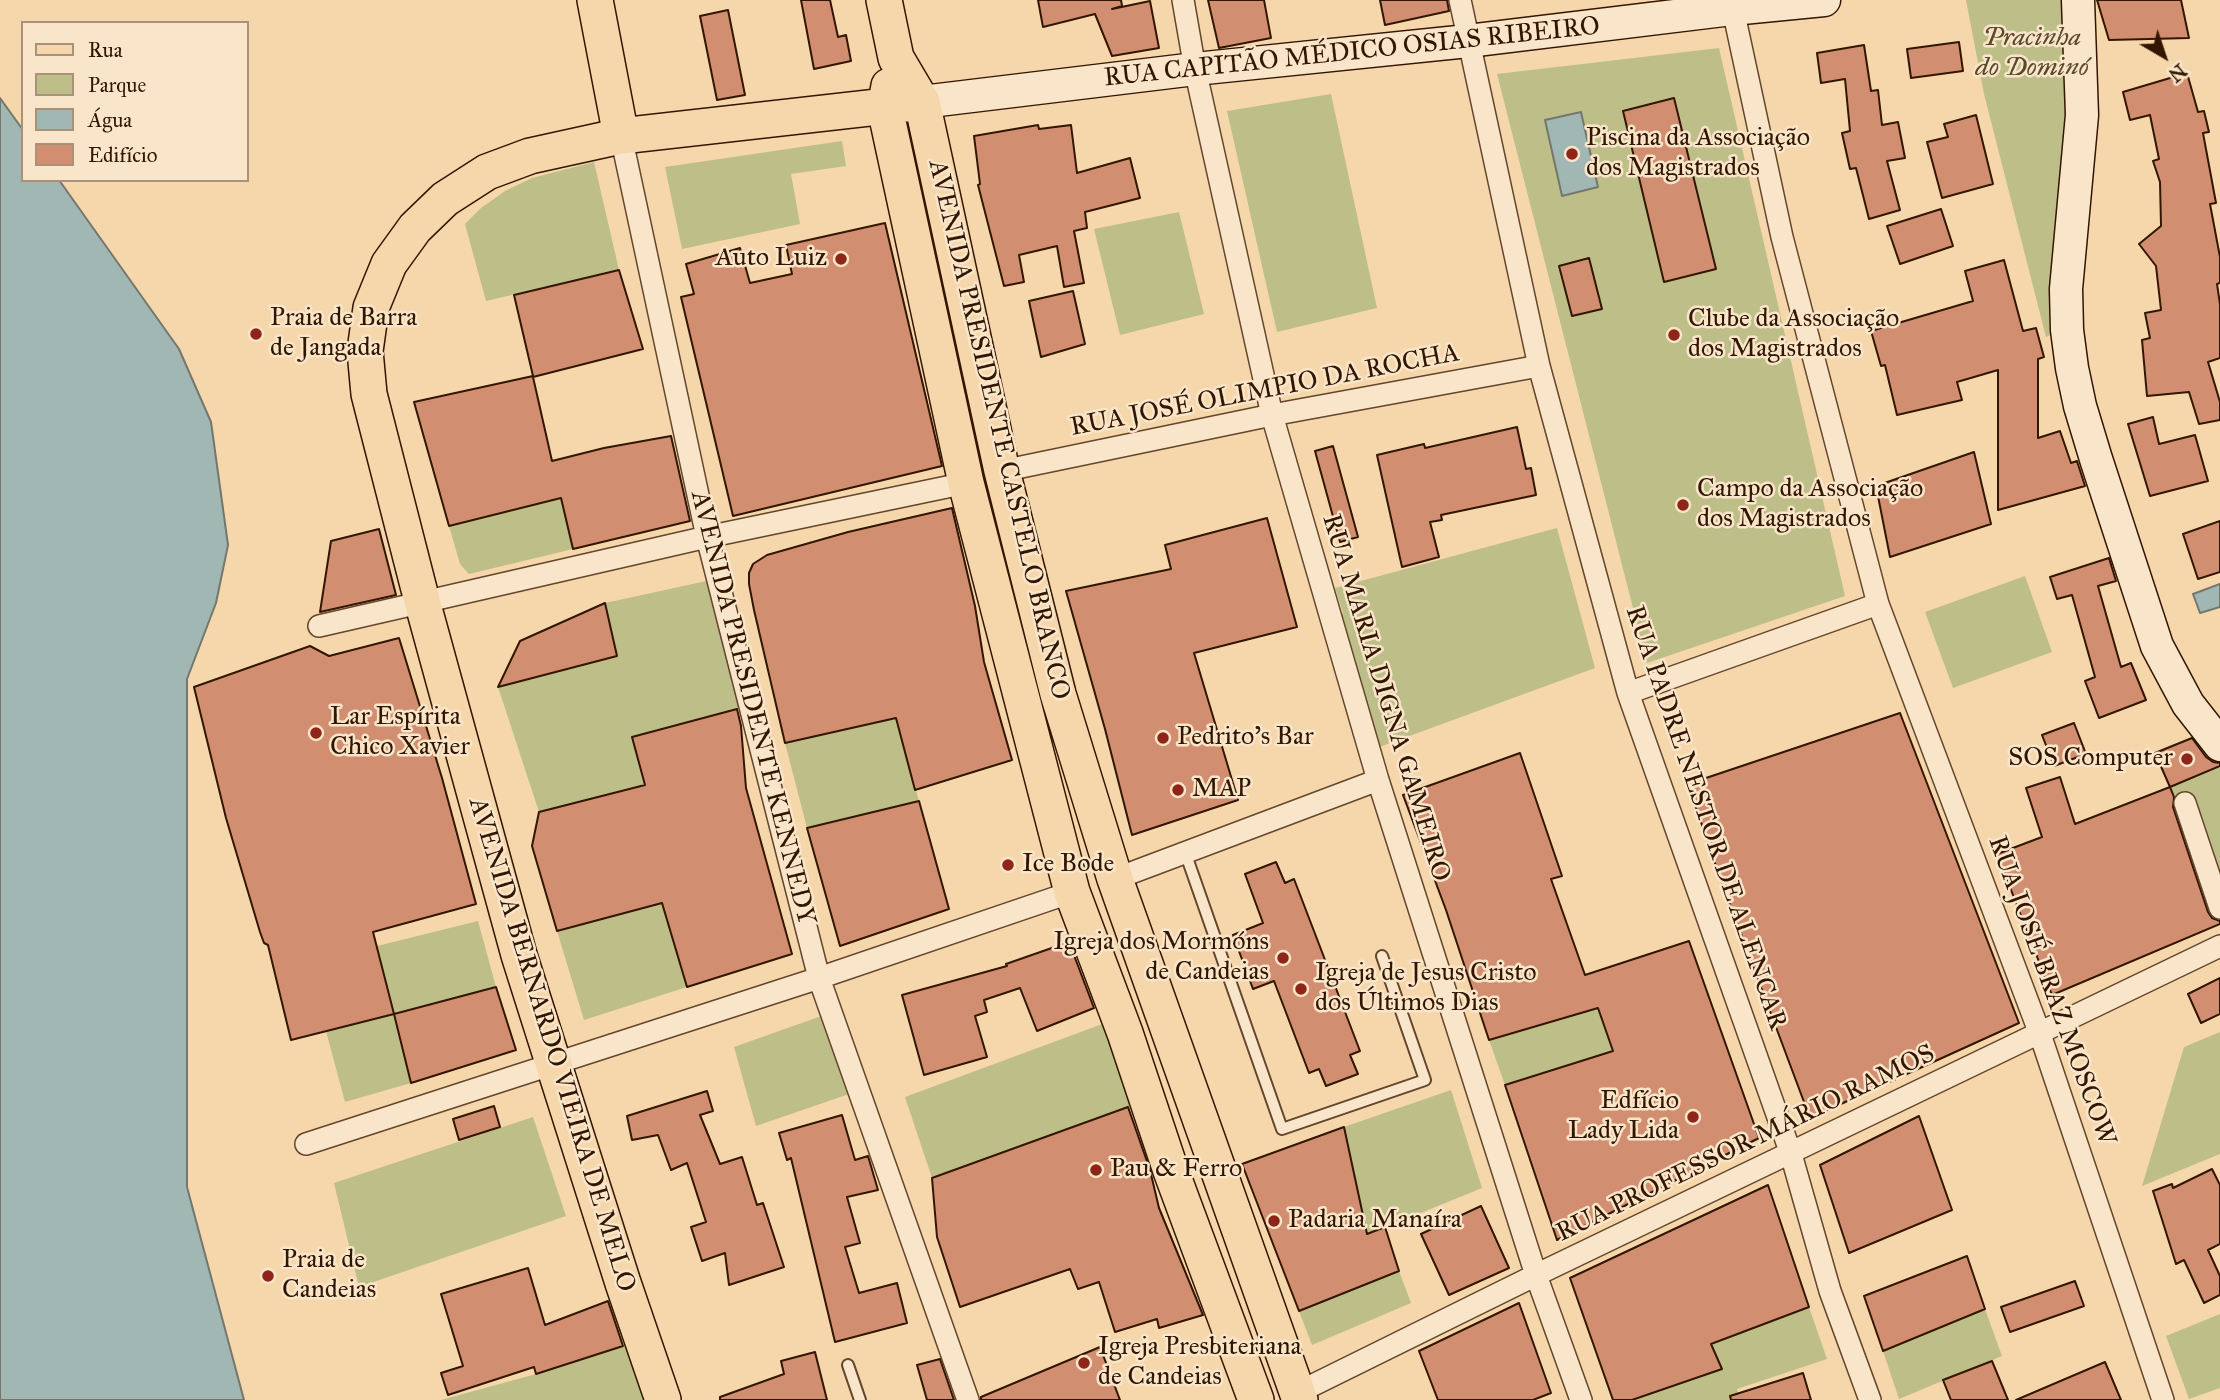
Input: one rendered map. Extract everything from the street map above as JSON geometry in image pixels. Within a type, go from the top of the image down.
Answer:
[{"type":"main road","name":"AVENIDA PRESIDENTE KENNEDY","points":[[595,0],[621,136]]},
{"type":"main road","name":"AVENIDA PRESIDENTE CASTELO BRANCO","points":[[884,0],[896,58],[925,116],[1002,471],[1058,694],[1115,879],[1298,1397]]},
{"type":"main road","name":"RUA CAPITÃO MÉDICO OSIAS RIBEIRO","points":[[621,136],[885,108],[925,116],[964,97],[1195,69],[1468,41],[1731,4],[1824,0]]},
{"type":"main road","points":[[2078,0],[2082,115],[2066,289],[2067,330],[2072,368],[2095,459],[2157,646],[2188,704],[2220,745]]},
{"type":"main road","name":"AVENIDA PRESIDENTE CASTELO BRANCO","points":[[896,58],[885,108],[966,483],[1072,892],[1256,1400]]},
{"type":"main road","name":"AVENIDA BERNARDO VIEIRA DE MELO","points":[[621,136],[530,156],[487,172],[445,199],[415,228],[389,264],[371,308],[365,351],[369,394],[505,906],[553,1065],[663,1400]]},
{"type":"main road","points":[[1171,1171],[1213,1157]]},
{"type":"street","name":"RUA MARIA DIGNA GAMEIRO","points":[[1183,0],[1195,69],[1272,415],[1378,779],[1536,1275],[1581,1400]]},
{"type":"street","name":"RUA PADRE NESTOR DE ALENCAR","points":[[1460,0],[1539,366],[1628,692],[1791,1154],[1830,1291],[1870,1400]]},
{"type":"street","name":"RUA JOSÉ BRAZ MOSCOW","points":[[1731,4],[1782,237],[1878,604],[2040,1034],[2163,1400]]},
{"type":"street","name":"AVENIDA PRESIDENTE KENNEDY","points":[[621,136],[707,537],[819,978],[968,1400]]},
{"type":"street","name":"RUA JOSÉ OLIMPIO DA ROCHA","points":[[1002,471],[1272,415],[1539,366]]},
{"type":"street","points":[[319,625],[707,537],[966,483]]},
{"type":"street","points":[[1628,692],[1878,604]]},
{"type":"street","points":[[1115,879],[1378,779]]},
{"type":"street","points":[[2185,803],[2220,908]]},
{"type":"street","points":[[306,1144],[819,978],[1072,892]]},
{"type":"street","name":"RUA PROFESSOR MÁRIO RAMOS","points":[[1298,1397],[1536,1275],[2220,946]]},
{"type":"lane","points":[[1185,852],[1282,1129],[1425,1080],[1382,956]]},
{"type":"lane","points":[[848,1365],[860,1400]]},
{"type":"green space","name":"Pracinha do Dominó","points":[[1966,0],[2080,0],[2062,330],[2046,337],[1984,94]]},
{"type":"green space","name":"Clube da Associação dos Magistrados","points":[[1719,48],[1845,596],[1647,663],[1497,74]]},
{"type":"green space","points":[[1331,94],[1377,308],[1277,332],[1227,111]]},
{"type":"green space","points":[[842,141],[846,166],[791,174],[800,224],[682,249],[665,167]]},
{"type":"green space","points":[[594,162],[619,270],[486,301],[465,224],[481,208],[505,191],[532,178]]},
{"type":"green space","points":[[1179,212],[1204,314],[1120,335],[1094,229]]},
{"type":"green space","points":[[561,498],[573,549],[469,574],[460,564],[449,526]]},
{"type":"green space","points":[[1557,528],[1595,668],[1374,749],[1333,617],[1343,613],[1335,588]]},
{"type":"green space","points":[[2025,576],[2052,652],[1953,688],[1925,612]]},
{"type":"green space","points":[[711,580],[740,708],[632,737],[645,785],[539,812],[498,687],[617,656],[605,603]]},
{"type":"green space","points":[[896,718],[919,801],[807,828],[785,743]]},
{"type":"green space","points":[[2220,766],[2220,916],[2170,787]]},
{"type":"green space","points":[[662,903],[687,987],[584,1020],[557,931]]},
{"type":"green space","points":[[478,921],[496,987],[394,1014],[377,946]]},
{"type":"green space","points":[[1598,1008],[1613,1051],[1505,1085],[1489,1040]]},
{"type":"green space","points":[[394,1014],[411,1083],[345,1102],[326,1031]]},
{"type":"green space","points":[[827,1014],[852,1093],[756,1126],[734,1047]]},
{"type":"green space","points":[[1105,1023],[1133,1105],[932,1178],[905,1097]]},
{"type":"green space","points":[[2220,1032],[2220,1154],[2142,1186],[2184,1047]]},
{"type":"green space","points":[[1451,1090],[1482,1188],[1367,1235],[1344,1127]]},
{"type":"green space","points":[[533,1117],[566,1216],[359,1287],[334,1183]]},
{"type":"green space","points":[[1399,1271],[1411,1303],[1312,1345],[1299,1311]]},
{"type":"green space","points":[[1809,1307],[1827,1359],[1737,1389],[1741,1400],[1632,1400],[1721,1368],[1711,1344]]},
{"type":"green space","points":[[1985,1309],[2002,1356],[1899,1399],[1883,1351]]},
{"type":"green space","points":[[2220,1314],[2220,1388],[2189,1399],[2166,1336]]},
{"type":"green space","points":[[633,1343],[648,1400],[441,1400],[536,1374]]},
{"type":"water","points":[[0,98],[21,127],[21,182],[60,182],[179,349],[211,422],[228,545],[216,603],[187,679],[187,1187],[244,1400],[0,1400]]},
{"type":"water","name":"Piscina da Associação dos Magistrados","points":[[1581,112],[1598,187],[1562,196],[1545,120]]},
{"type":"water","points":[[2220,584],[2220,607],[2200,613],[2193,594]]},
{"type":"building","points":[[801,0],[830,0],[838,37],[846,35],[851,61],[814,69]]},
{"type":"building","points":[[1038,0],[1121,0],[1122,6],[1112,9],[1150,1],[1159,48],[1112,56],[1095,14],[1043,27]]},
{"type":"building","points":[[1208,0],[1264,0],[1271,38],[1219,48]]},
{"type":"building","points":[[1380,0],[1447,0],[1449,11],[1385,25]]},
{"type":"building","points":[[2097,0],[2181,0],[2189,38],[2109,40]]},
{"type":"building","points":[[728,10],[745,95],[717,100],[700,16]]},
{"type":"building","points":[[1959,42],[1963,71],[1911,78],[1907,49]]},
{"type":"building","points":[[1864,45],[1871,91],[1878,90],[1882,125],[1898,122],[1905,158],[1887,161],[1900,210],[1869,219],[1856,168],[1850,169],[1842,133],[1850,131],[1845,79],[1821,83],[1817,53]]},
{"type":"building","points":[[2187,73],[2198,112],[2204,111],[2209,132],[2203,133],[2216,203],[2210,204],[2220,257],[2220,283],[2217,284],[2220,304],[2220,358],[2208,362],[2220,402],[2220,420],[2199,424],[2189,392],[2147,396],[2142,340],[2150,338],[2145,313],[2161,310],[2156,266],[2139,244],[2161,226],[2160,182],[2153,161],[2159,159],[2150,115],[2130,120],[2123,92]]},
{"type":"building","points":[[1674,98],[1716,269],[1664,282],[1623,111]]},
{"type":"building","points":[[1976,115],[1993,184],[1942,198],[1927,142],[1948,137],[1944,124]]},
{"type":"building","points":[[1038,125],[1039,129],[1071,125],[1077,173],[1130,158],[1140,198],[1085,212],[1087,228],[1074,231],[1084,283],[1064,287],[1057,246],[1019,255],[1024,282],[1004,286],[978,185],[974,136]]},
{"type":"building","points":[[1941,209],[1953,246],[1900,264],[1887,226]]},
{"type":"building","points":[[885,223],[942,466],[733,516],[681,297],[694,294],[686,264],[740,248],[750,283],[792,274],[786,245]]},
{"type":"building","points":[[1589,258],[1602,309],[1572,316],[1559,266]]},
{"type":"building","points":[[2004,260],[2023,331],[2036,328],[2044,357],[2038,359],[2038,438],[2060,431],[2071,463],[2077,461],[2085,486],[1998,510],[1998,370],[1957,382],[1962,400],[1897,415],[1885,365],[1881,366],[1871,331],[1973,301],[1965,271]]},
{"type":"building","points":[[619,270],[643,349],[533,377],[552,461],[671,436],[690,521],[573,549],[561,498],[449,526],[414,402],[533,376],[514,295]]},
{"type":"building","points":[[1073,291],[1085,344],[1041,357],[1029,301]]},
{"type":"building","points":[[2153,417],[2159,444],[2195,435],[2208,481],[2150,496],[2128,424]]},
{"type":"building","points":[[1517,427],[1526,469],[1531,468],[1536,495],[1441,515],[1442,520],[1430,522],[1439,557],[1402,567],[1377,455],[1424,444],[1425,448]]},
{"type":"building","points":[[1333,446],[1358,537],[1340,542],[1315,451]]},
{"type":"building","points":[[1974,452],[1991,524],[1890,557],[1876,486]]},
{"type":"building","points":[[952,508],[975,606],[984,662],[1012,760],[915,790],[896,718],[785,743],[749,584],[749,573],[753,564],[767,555],[848,532]]},
{"type":"building","points":[[1267,518],[1297,627],[1194,653],[1238,800],[1132,835],[1066,591],[1171,569],[1165,545]]},
{"type":"building","points":[[2220,521],[2220,572],[2198,579],[2183,534]]},
{"type":"building","points":[[379,529],[396,595],[320,612],[331,541]]},
{"type":"building","points":[[2109,558],[2116,581],[2098,586],[2121,667],[2131,663],[2146,700],[2099,718],[2085,681],[2095,677],[2072,595],[2057,599],[2050,577]]},
{"type":"building","points":[[605,603],[617,656],[498,687],[520,641]]},
{"type":"building","points":[[399,638],[442,778],[476,904],[373,932],[394,1014],[291,1040],[268,945],[264,943],[260,932],[226,818],[194,687],[310,646],[329,656]]},
{"type":"building","points":[[737,709],[746,788],[792,954],[687,987],[662,903],[557,931],[532,846],[539,812],[645,785],[632,737]]},
{"type":"building","points":[[1900,713],[2019,1023],[1810,1118],[1719,875],[1688,784]]},
{"type":"building","points":[[2074,723],[2086,754],[2054,766],[2042,735]]},
{"type":"building","name":"SOS Computer","points":[[2192,738],[2206,757],[2220,763],[2220,766],[2170,787],[2155,753]]},
{"type":"building","points":[[1520,753],[1562,876],[1551,879],[1585,975],[1689,941],[1759,1138],[1557,1240],[1505,1085],[1613,1051],[1598,1008],[1489,1040],[1446,910],[1403,795]]},
{"type":"building","points":[[2060,777],[2075,824],[2170,787],[2174,797],[2173,807],[2208,912],[2212,918],[2220,921],[2220,924],[2052,995],[1997,854],[2042,837],[2026,788]]},
{"type":"building","points":[[919,801],[949,909],[840,946],[807,828]]},
{"type":"building","name":"Igreja dos Mormóns de Candeias","points":[[1276,862],[1285,883],[1294,879],[1360,1051],[1350,1055],[1358,1074],[1326,1086],[1319,1069],[1309,1073],[1274,981],[1253,989],[1233,935],[1263,923],[1245,874]]},
{"type":"building","points":[[1069,942],[1094,1008],[1037,1031],[1020,988],[984,1000],[987,1012],[975,1016],[987,1057],[924,1075],[902,995],[1007,966],[1006,964]]},
{"type":"building","points":[[2220,978],[2220,1014],[2201,1023],[2188,994]]},
{"type":"building","points":[[496,987],[516,1050],[411,1083],[394,1014]]},
{"type":"building","points":[[707,1091],[713,1111],[700,1115],[720,1164],[742,1157],[757,1205],[763,1203],[784,1267],[729,1285],[725,1253],[702,1261],[691,1227],[706,1222],[687,1163],[671,1170],[658,1135],[632,1140],[627,1116]]},
{"type":"building","points":[[494,1106],[500,1127],[459,1140],[453,1119]]},
{"type":"building","points":[[1128,1107],[1150,1170],[1159,1208],[1203,1315],[1159,1328],[1157,1319],[1115,1332],[1099,1282],[1078,1289],[1070,1269],[960,1307],[937,1237],[932,1178]]},
{"type":"building","points":[[842,1115],[855,1160],[868,1156],[878,1190],[847,1197],[860,1243],[845,1247],[859,1293],[897,1283],[907,1323],[835,1342],[791,1158],[787,1160],[779,1133]]},
{"type":"building","points":[[1919,1116],[1952,1210],[1849,1253],[1820,1165]]},
{"type":"building","points":[[1344,1127],[1367,1234],[1385,1227],[1399,1271],[1299,1311],[1242,1164]]},
{"type":"building","points":[[2212,1169],[2220,1185],[2220,1244],[2208,1250],[2220,1276],[2220,1295],[2204,1303],[2184,1260],[2176,1264],[2153,1191],[2172,1184],[2173,1188]]},
{"type":"building","points":[[1768,1185],[1809,1307],[1711,1344],[1722,1369],[1632,1400],[1613,1400],[1570,1278]]},
{"type":"building","points":[[1481,1206],[1509,1268],[1449,1295],[1421,1234]]},
{"type":"building","points":[[1967,1256],[1985,1309],[1883,1351],[1864,1296]]},
{"type":"building","points":[[528,1268],[545,1325],[608,1301],[623,1346],[536,1374],[534,1367],[448,1395],[441,1373],[463,1366],[441,1294]]},
{"type":"building","points":[[2075,1281],[2084,1306],[2010,1332],[2001,1307]]},
{"type":"building","points":[[1519,1303],[1551,1393],[1533,1400],[1438,1400],[1419,1351]]},
{"type":"building","name":"Igreja Presbiteriana de Candeias","points":[[1100,1347],[1120,1400],[981,1400],[981,1397]]},
{"type":"building","points":[[815,1352],[827,1400],[720,1400],[720,1397],[784,1374],[781,1361]]},
{"type":"building","points":[[940,1359],[954,1400],[927,1400],[917,1365]]},
{"type":"building","points":[[1992,1361],[2008,1400],[1951,1400],[1943,1380]]},
{"type":"building","points":[[2105,1362],[2121,1400],[2016,1400]]},
{"type":"building","points":[[1803,1373],[1811,1400],[1731,1400],[1730,1396]]},
{"type":"place","name":"Piscina da Associação dos Magistrados","points":[[1572,154]]},
{"type":"place","name":"Auto Luiz","points":[[841,259]]},
{"type":"place","name":"Praia de Barra de Jangada","points":[[256,334]]},
{"type":"place","name":"Clube da Associação dos Magistrados","points":[[1674,335]]},
{"type":"place","name":"Campo da Associação dos Magistrados","points":[[1683,505]]},
{"type":"place","name":"Lar Espírita Chico Xavier","points":[[316,733]]},
{"type":"place","name":"Pedrito's Bar","points":[[1163,738]]},
{"type":"place","name":"SOS Computer","points":[[2187,759]]},
{"type":"place","name":"MAP","points":[[1178,790]]},
{"type":"place","name":"Ice Bode","points":[[1008,865]]},
{"type":"place","name":"Igreja dos Mormóns de Candeias","points":[[1283,958]]},
{"type":"place","name":"Igreja de Jesus Cristo dos Últimos Dias","points":[[1301,989]]},
{"type":"place","name":"Edfício Lady Lida","points":[[1693,1117]]},
{"type":"place","name":"Pau & Ferro","points":[[1096,1170]]},
{"type":"place","name":"Padaria Manaíra","points":[[1274,1221]]},
{"type":"place","name":"Praia de Candeias","points":[[268,1276]]},
{"type":"place","name":"Igreja Presbiteriana de Candeias","points":[[1084,1363]]}]
